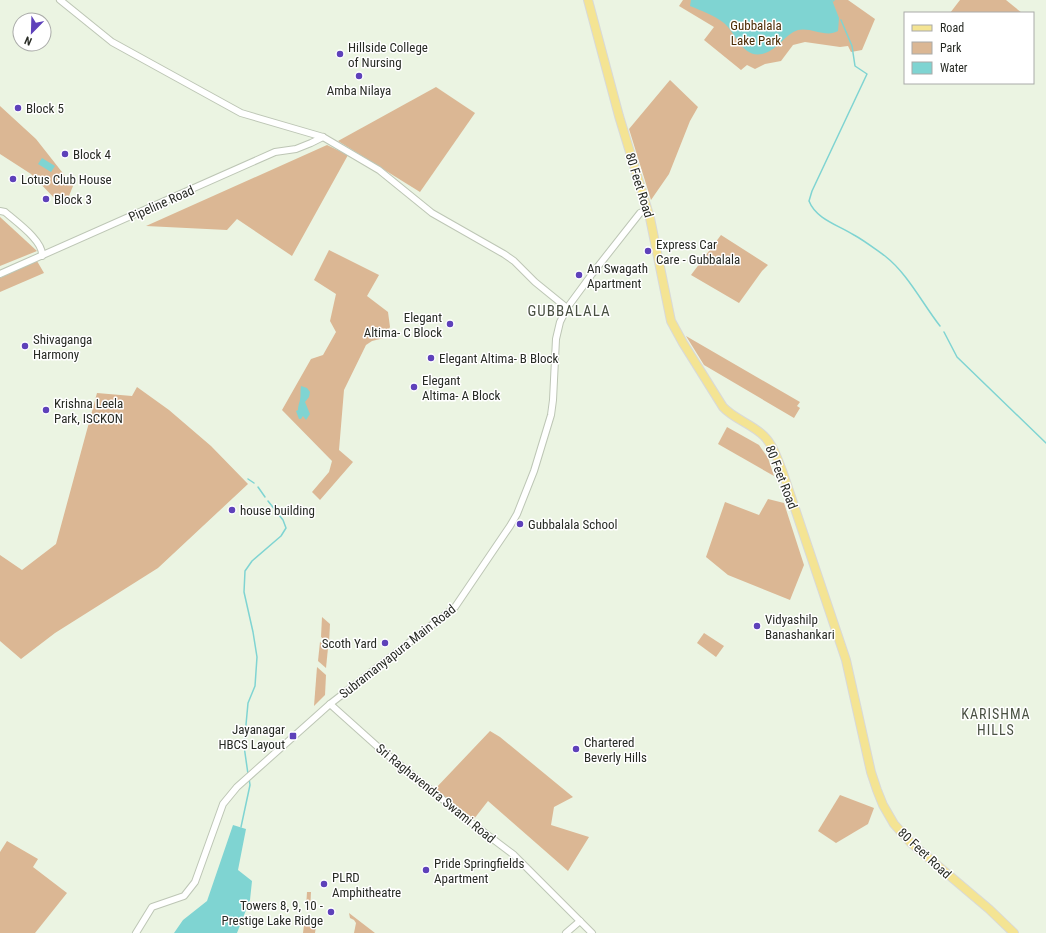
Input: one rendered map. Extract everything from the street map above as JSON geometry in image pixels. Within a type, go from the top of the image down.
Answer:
[{"type":"main road","name":"80 Feet Road","points":[[587,0],[616,117],[642,212],[651,236],[670,326],[720,408],[730,417],[757,434],[765,441],[780,474],[843,660],[868,773],[880,806],[892,826],[909,845],[1010,933]]},
{"type":"main road","name":"80 Feet Road","points":[[587,0],[619,116],[650,218],[671,321],[723,407],[731,415],[762,434],[769,442],[775,455],[785,479],[846,660],[871,772],[880,798],[894,824],[911,843],[989,909],[1014,933]]},
{"type":"street","points":[[60,0],[112,42],[242,113],[323,137],[379,170],[432,213],[514,261],[535,282],[567,308]]},
{"type":"street","name":"Pipeline Road","points":[[0,274],[275,152],[296,149],[323,137]]},
{"type":"street","points":[[0,211],[5,212],[35,239],[42,248],[42,256]]},
{"type":"street","name":"Subramanyapura Main Road","points":[[136,933],[152,907],[184,896],[195,882],[223,804],[237,787],[330,704],[455,607],[510,526],[534,471],[548,425],[553,400],[557,333],[567,308],[592,274],[642,212]]},
{"type":"street","name":"Sri Raghavendra Swami Road","points":[[330,704],[378,747],[517,858],[592,933]]},
{"type":"street","points":[[566,933],[580,921]]},
{"type":"green space","name":"Gubbalala Lake Park","points":[[683,0],[848,0],[875,19],[862,50],[851,52],[848,46],[840,47],[805,42],[793,45],[781,61],[765,64],[755,69],[747,65],[741,70],[704,40],[714,27],[679,6]]},
{"type":"green space","points":[[960,0],[1006,0],[1021,12],[951,12]]},
{"type":"green space","points":[[670,80],[698,107],[690,121],[669,174],[651,200],[629,129]]},
{"type":"green space","points":[[436,87],[475,113],[420,192],[338,141]]},
{"type":"green space","points":[[0,106],[36,139],[73,186],[69,196],[62,206],[31,174],[0,154]]},
{"type":"green space","points":[[327,145],[348,155],[292,256],[237,219],[227,230],[146,226]]},
{"type":"green space","points":[[0,217],[37,251],[0,266]]},
{"type":"green space","points":[[721,235],[768,265],[739,303],[691,275]]},
{"type":"green space","points":[[329,250],[379,275],[367,296],[388,312],[390,327],[384,338],[372,341],[366,345],[344,390],[339,450],[353,462],[320,500],[312,492],[329,472],[332,461],[282,410],[311,359],[323,355],[336,332],[330,321],[336,294],[314,280]]},
{"type":"green space","points":[[37,261],[44,273],[0,292],[0,278]]},
{"type":"green space","points":[[686,336],[800,402],[797,406],[800,408],[794,418],[704,365]]},
{"type":"green space","points":[[137,387],[169,410],[211,446],[248,484],[158,568],[55,633],[21,659],[0,641],[0,555],[22,570],[56,544],[97,393],[132,396]]},
{"type":"green space","points":[[727,427],[759,445],[768,458],[774,476],[718,444]]},
{"type":"green space","points":[[768,499],[784,503],[804,565],[790,600],[728,575],[706,557],[725,502],[759,515]]},
{"type":"green space","points":[[322,617],[330,624],[329,643],[321,637]]},
{"type":"green space","points":[[704,633],[724,646],[716,657],[697,643]]},
{"type":"green space","points":[[320,642],[328,648],[326,668],[318,661]]},
{"type":"green space","points":[[317,667],[326,675],[325,695],[314,706]]},
{"type":"green space","points":[[490,731],[500,737],[573,797],[554,807],[551,825],[589,837],[568,871],[488,801],[474,819],[435,789]]},
{"type":"green space","points":[[840,795],[874,808],[868,824],[836,843],[818,831]]},
{"type":"green space","points":[[7,841],[38,859],[33,867],[67,893],[35,933],[0,933],[0,852]]},
{"type":"green space","points":[[307,892],[311,892],[310,910],[306,909]]},
{"type":"green space","points":[[349,913],[375,933],[354,933],[356,923],[350,918]]},
{"type":"green space","points":[[304,925],[316,926],[315,933],[303,933]]},
{"type":"water","points":[[691,0],[832,0],[839,18],[838,31],[833,33],[823,33],[803,29],[798,30],[789,35],[772,50],[762,54],[755,54],[744,49],[728,27],[720,20],[690,6]]},
{"type":"water","points":[[42,158],[55,166],[51,172],[38,164]]},
{"type":"water","points":[[301,386],[307,388],[310,392],[309,397],[305,402],[310,414],[306,420],[303,416],[299,419],[296,411],[298,410],[300,400]]},
{"type":"water","points":[[233,825],[246,829],[238,870],[252,881],[250,900],[237,933],[174,933],[183,920],[207,901]]},
{"type":"waterway","points":[[841,20],[852,46],[855,66],[867,74],[812,191],[809,201],[812,207],[822,217],[862,240],[893,263],[908,280],[940,326]]},
{"type":"waterway","points":[[944,332],[957,357],[1046,443]]},
{"type":"waterway","points":[[248,479],[254,483]]},
{"type":"waterway","points":[[258,487],[265,497]]},
{"type":"waterway","points":[[268,501],[276,511]]},
{"type":"waterway","points":[[248,774],[244,746],[248,703],[255,686],[257,657],[244,592],[245,571],[252,561],[281,536],[286,528],[279,515]]},
{"type":"waterway","points":[[241,827],[250,785],[249,778]]},
{"type":"place","name":"Hillside College of Nursing","points":[[340,54]]},
{"type":"place","name":"Amba Nilaya","points":[[359,76]]},
{"type":"place","name":"Block 5","points":[[18,108]]},
{"type":"place","name":"Block 4","points":[[65,154]]},
{"type":"place","name":"Lotus Club House","points":[[13,179]]},
{"type":"place","name":"Block 3","points":[[46,199]]},
{"type":"place","name":"Express Car Care - Gubbalala","points":[[648,251]]},
{"type":"place","name":"An Swagath Apartment","points":[[579,275]]},
{"type":"place","name":"Elegant Altima- C Block","points":[[450,324]]},
{"type":"place","name":"Shivaganga Harmony","points":[[25,346]]},
{"type":"place","name":"Elegant Altima- B Block","points":[[431,358]]},
{"type":"place","name":"Elegant Altima- A Block","points":[[414,387]]},
{"type":"place","name":"Krishna Leela Park, ISCKON","points":[[46,410]]},
{"type":"place","name":"house building","points":[[232,510]]},
{"type":"place","name":"Gubbalala School","points":[[520,524]]},
{"type":"place","name":"Vidyashilp Banashankari","points":[[757,626]]},
{"type":"place","name":"Scoth Yard","points":[[385,643]]},
{"type":"place","name":"Jayanagar HBCS Layout","points":[[293,736]]},
{"type":"place","name":"Chartered Beverly Hills","points":[[576,749]]},
{"type":"place","name":"Pride Springfields Apartment","points":[[426,870]]},
{"type":"place","name":"PLRD Amphitheatre","points":[[324,884]]},
{"type":"place","name":"Towers 8, 9, 10 - Prestige Lake Ridge","points":[[331,912]]},
{"type":"district","name":"GUBBALALA","points":[[569,311]]},
{"type":"district","name":"KARISHMA HILLS","points":[[996,722]]}]
